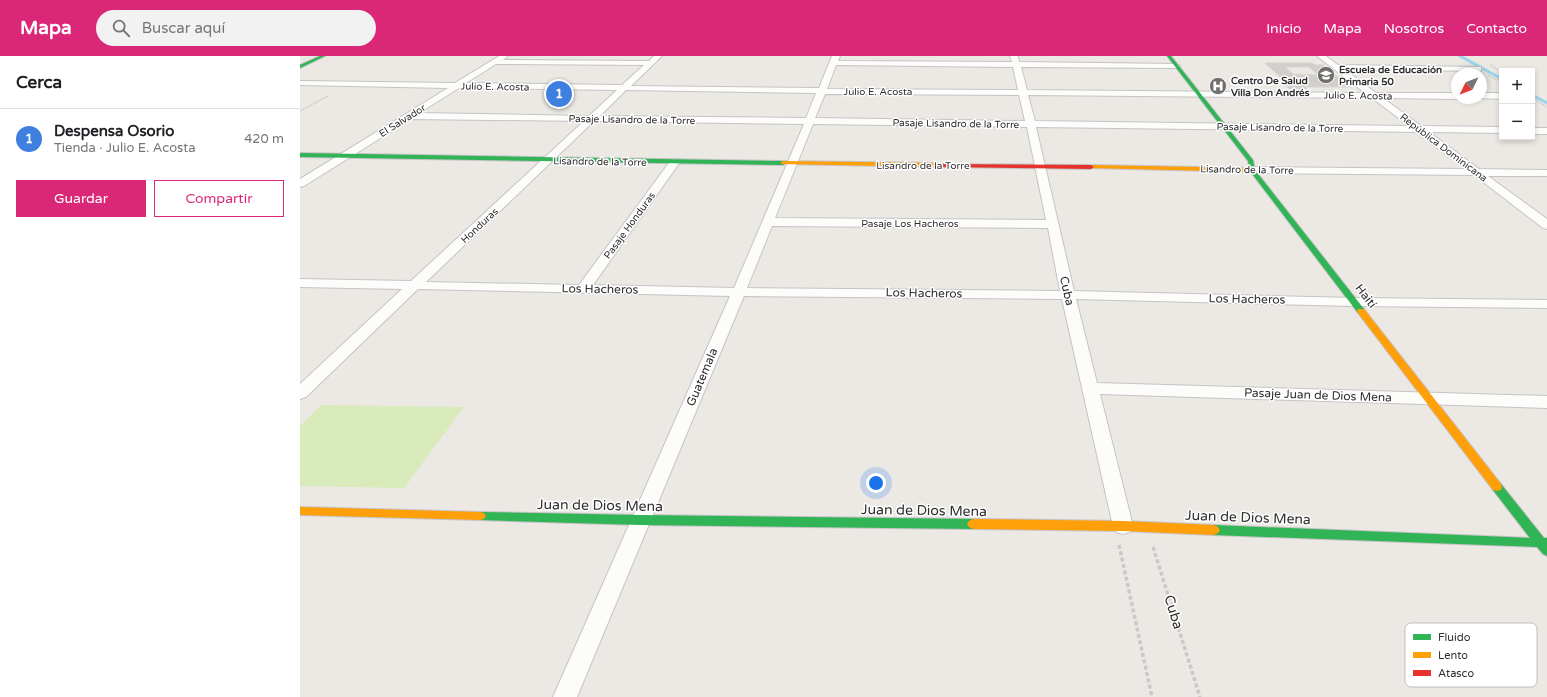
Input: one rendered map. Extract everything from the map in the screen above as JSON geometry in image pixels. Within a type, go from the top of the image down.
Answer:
[{"type":"street","points":[[300,67],[324,56]]},
{"type":"street","name":"El Salvador","points":[[300,184],[411,116],[456,85],[504,56]]},
{"type":"street","name":"Cuba","points":[[1014,56],[1041,166],[1052,224],[1089,388],[1123,526]]},
{"type":"street","name":"Haití","points":[[1169,56],[1251,161],[1252,170],[1544,543],[1547,550]]},
{"type":"street","name":"República Dominicana","points":[[1321,56],[1547,225]]},
{"type":"street","points":[[496,62],[655,59]]},
{"type":"street","name":"Honduras","points":[[300,393],[655,59]]},
{"type":"street","points":[[835,60],[1016,65],[1176,66]]},
{"type":"street","name":"Guatemala","points":[[565,697],[739,292],[835,60]]},
{"type":"street","points":[[1336,67],[1451,69]]},
{"type":"street","name":"Julio E. Acosta","points":[[300,83],[822,91],[1022,91],[1451,96]]},
{"type":"street","points":[[1487,96],[1499,96]]},
{"type":"street","name":"Pasaje Lisandro de la Torre","points":[[411,116],[1499,130]]},
{"type":"street","points":[[1535,130],[1547,131]]},
{"type":"street","name":"Lisandro de la Torre","points":[[300,155],[792,164],[1547,173]]},
{"type":"street","name":"Pasaje Honduras","points":[[583,289],[674,162]]},
{"type":"street","name":"Pasaje Los Hacheros","points":[[767,222],[1052,224]]},
{"type":"street","name":"Los Hacheros","points":[[300,283],[739,292],[1068,295],[1354,302],[1547,304]]},
{"type":"street","name":"Pasaje Juan de Dios Mena","points":[[1089,388],[1547,402]]},
{"type":"street","name":"Juan de Dios Mena","points":[[300,511],[640,520],[1123,526],[1544,543]]},
{"type":"path","points":[[300,111],[350,84]]},
{"type":"path","points":[[1535,100],[1547,107]]},
{"type":"path","points":[[1123,526],[1119,544],[1152,697]]},
{"type":"path","name":"Cuba","points":[[1148,528],[1200,697]]},
{"type":"green space","points":[[321,405],[464,407],[404,488],[300,486],[300,426]]},
{"type":"building","points":[[1265,63],[1312,63],[1315,65],[1323,65],[1351,87],[1305,87],[1308,90],[1290,89],[1284,84],[1295,84],[1292,82],[1286,82]],"holes":[[[1285,67],[1309,67],[1318,75],[1293,74]]]},
{"type":"waterway","points":[[1460,56],[1499,77]]},
{"type":"waterway","points":[[1535,97],[1547,103]]},
{"type":"traffic: fast","points":[[300,67],[323,56]]},
{"type":"traffic: fast","points":[[1169,56],[1251,161],[1252,170],[1361,311]]},
{"type":"traffic: fast","points":[[300,155],[783,163]]},
{"type":"traffic: fast","points":[[1497,487],[1547,551]]},
{"type":"traffic: fast","points":[[480,516],[640,520],[973,524]]},
{"type":"traffic: fast","points":[[1214,530],[1547,543]]},
{"type":"traffic: slow","points":[[783,163],[938,165]]},
{"type":"traffic: slow","points":[[1091,167],[1252,170]]},
{"type":"traffic: slow","points":[[1361,311],[1497,487]]},
{"type":"traffic: slow","points":[[300,511],[480,516]]},
{"type":"traffic: slow","points":[[973,524],[1123,526],[1214,530]]},
{"type":"traffic: jam","points":[[938,165],[1091,167]]},
{"type":"place","name":"Escuela de Educación Primaria 50","points":[[1326,75]]},
{"type":"place","name":"Centro De Salud Villa Don Andrés","points":[[1218,86]]},
{"type":"place","name":"Despensa Osorio","points":[[559,94]]}]
